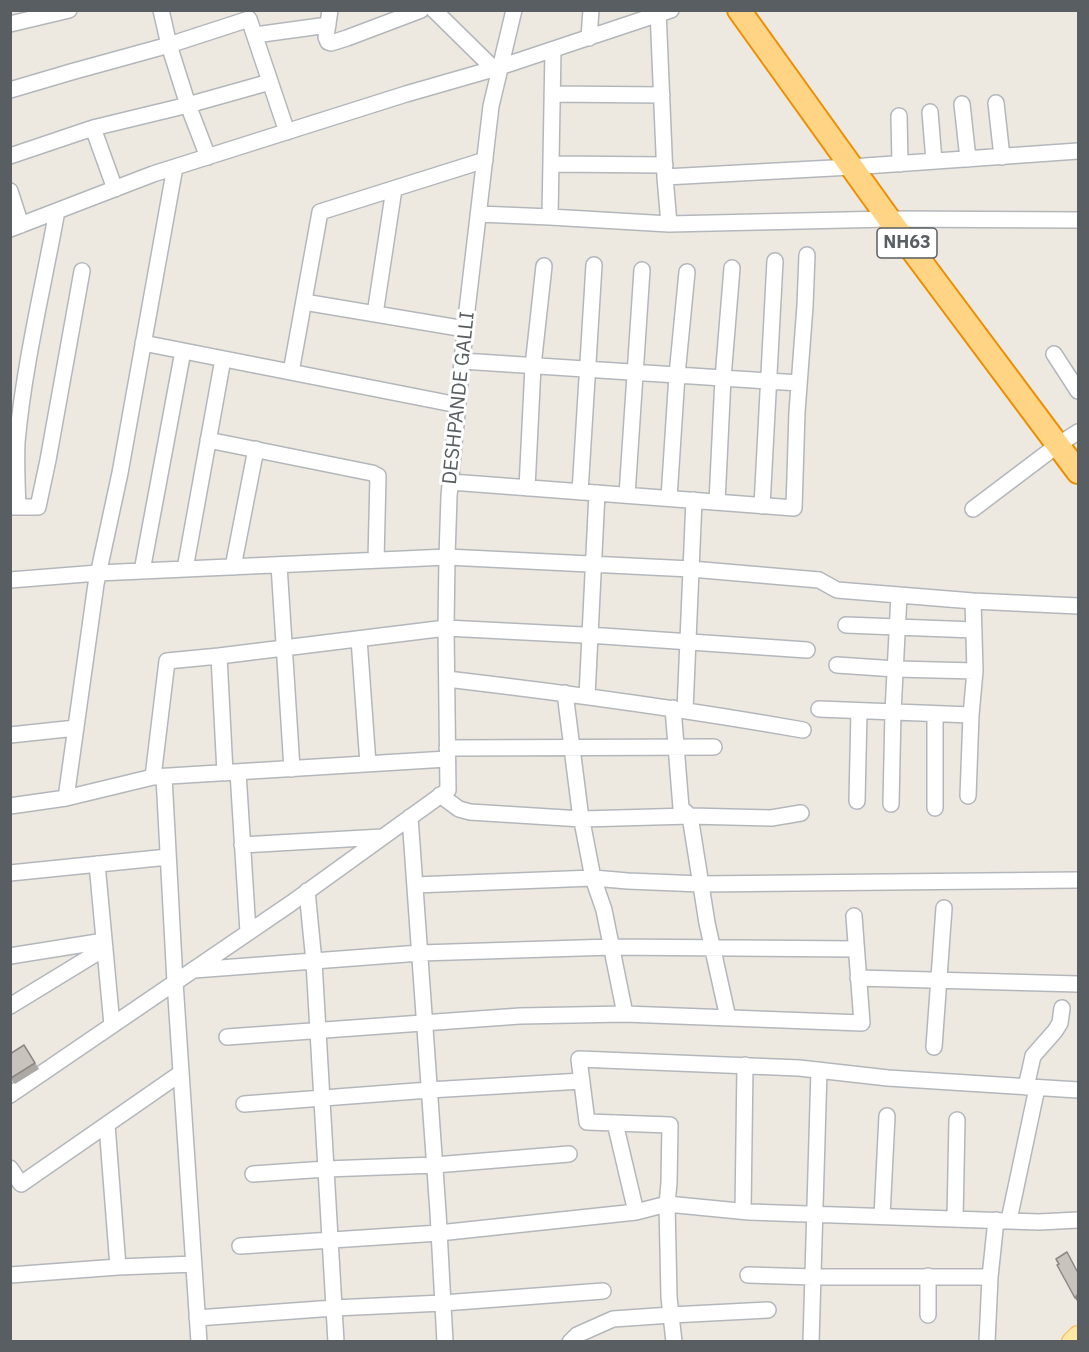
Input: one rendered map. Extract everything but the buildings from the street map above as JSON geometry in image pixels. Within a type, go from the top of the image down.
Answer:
[{"type":"highway","name":"NH63","points":[[739,10],[889,219],[1078,472]]},
{"type":"main road","points":[[1072,1341],[1078,1336]]},
{"type":"street","points":[[10,24],[30,15],[69,10]]},
{"type":"street","points":[[160,10],[188,105],[208,157]]},
{"type":"street","points":[[255,35],[329,18],[327,40],[331,43],[421,10]]},
{"type":"street","points":[[434,10],[497,68]]},
{"type":"street","name":"DESHPANDE GALLI","points":[[444,792],[447,754],[447,557],[451,482],[465,329],[491,106],[497,68],[514,10]]},
{"type":"street","points":[[589,38],[591,10]]},
{"type":"street","points":[[10,191],[16,227],[175,167],[406,94],[497,68],[662,12],[662,95],[669,224]]},
{"type":"street","points":[[10,90],[169,45],[248,15],[287,132]]},
{"type":"street","points":[[550,217],[553,50]]},
{"type":"street","points":[[10,156],[93,128],[270,82]]},
{"type":"street","points":[[552,94],[662,95]]},
{"type":"street","points":[[996,103],[1002,156]]},
{"type":"street","points":[[962,104],[968,159]]},
{"type":"street","points":[[930,112],[934,161]]},
{"type":"street","points":[[899,116],[900,164]]},
{"type":"street","points":[[93,128],[115,189]]},
{"type":"street","points":[[551,164],[665,171],[851,167],[1078,151]]},
{"type":"street","points":[[291,372],[320,212],[485,160]]},
{"type":"street","points":[[66,798],[98,573],[120,473],[175,167]]},
{"type":"street","points":[[375,314],[394,189]]},
{"type":"street","points":[[57,211],[28,364],[16,462],[14,507],[38,507],[82,271]]},
{"type":"street","points":[[478,214],[669,224],[889,219],[1078,220]]},
{"type":"street","points":[[451,482],[794,508],[807,255]]},
{"type":"street","points":[[762,506],[775,261]]},
{"type":"street","points":[[580,492],[594,265]]},
{"type":"street","points":[[527,488],[533,366],[544,266]]},
{"type":"street","points":[[717,502],[723,378],[732,268]]},
{"type":"street","points":[[627,495],[642,270]]},
{"type":"street","points":[[669,498],[687,272]]},
{"type":"street","points":[[304,302],[465,329]]},
{"type":"street","points":[[143,343],[458,405]]},
{"type":"street","points":[[142,571],[183,351]]},
{"type":"street","points":[[1054,354],[1078,391]]},
{"type":"street","points":[[185,569],[223,358]]},
{"type":"street","points":[[462,362],[800,383]]},
{"type":"street","points":[[973,509],[1078,432]]},
{"type":"street","points":[[208,440],[378,476],[376,560]]},
{"type":"street","points":[[233,567],[256,449]]},
{"type":"street","points":[[587,696],[597,493]]},
{"type":"street","points":[[694,500],[688,642],[676,747],[681,808],[690,816],[712,948],[728,1018]]},
{"type":"street","points":[[10,580],[98,573],[447,557],[691,569],[819,580],[837,590],[973,601],[1078,606]]},
{"type":"street","points":[[279,565],[292,769]]},
{"type":"street","points":[[891,804],[899,595]]},
{"type":"street","points":[[968,796],[975,670],[973,601]]},
{"type":"street","points":[[846,625],[974,630]]},
{"type":"street","points":[[199,1341],[168,857],[159,777],[167,661],[446,628],[807,650]]},
{"type":"street","points":[[359,639],[368,764]]},
{"type":"street","points":[[219,656],[231,772],[242,846],[248,932]]},
{"type":"street","points":[[837,665],[896,669],[975,670]]},
{"type":"street","points":[[447,679],[679,709],[803,730]]},
{"type":"street","points":[[566,693],[582,819],[593,878],[604,910],[626,1014]]},
{"type":"street","points":[[819,709],[971,715]]},
{"type":"street","points":[[856,801],[859,711]]},
{"type":"street","points":[[935,714],[935,808]]},
{"type":"street","points":[[10,735],[76,728]]},
{"type":"street","points":[[10,806],[66,798],[159,777],[368,764],[447,754],[572,748],[714,747]]},
{"type":"street","points":[[10,1095],[307,891],[444,792],[459,809],[470,812],[582,819],[690,816],[771,818],[801,813]]},
{"type":"street","points":[[410,817],[445,1341]]},
{"type":"street","points":[[242,846],[382,837]]},
{"type":"street","points":[[10,873],[168,857]]},
{"type":"street","points":[[97,864],[112,1025]]},
{"type":"street","points":[[415,885],[593,878],[701,884],[1078,880]]},
{"type":"street","points":[[307,891],[314,962],[336,1341]]},
{"type":"street","points":[[934,1047],[944,908]]},
{"type":"street","points":[[227,1037],[520,1017],[626,1014],[862,1023],[854,916]]},
{"type":"street","points":[[10,956],[104,945]]},
{"type":"street","points":[[10,1006],[104,945]]},
{"type":"street","points":[[192,970],[420,953],[612,947],[856,949]]},
{"type":"street","points":[[858,978],[1078,984]]},
{"type":"street","points":[[987,1341],[990,1277],[1031,1087],[1033,1056],[1060,1023],[1062,1008]]},
{"type":"street","points":[[674,1341],[667,1204],[670,1125],[587,1122],[579,1059],[799,1068],[888,1078],[1078,1090]]},
{"type":"street","points":[[743,1211],[745,1065]]},
{"type":"street","points":[[811,1341],[819,1070]]},
{"type":"street","points":[[10,1168],[21,1184],[181,1073]]},
{"type":"street","points":[[244,1104],[582,1081]]},
{"type":"street","points":[[882,1216],[887,1116]]},
{"type":"street","points":[[955,1218],[957,1120]]},
{"type":"street","points":[[615,1123],[636,1212]]},
{"type":"street","points":[[107,1125],[118,1267]]},
{"type":"street","points":[[252,1174],[435,1165],[569,1154]]},
{"type":"street","points":[[240,1246],[439,1233],[636,1212],[667,1204],[743,1211],[814,1214],[1039,1222],[1078,1220]]},
{"type":"street","points":[[10,1275],[194,1264]]},
{"type":"street","points":[[748,1275],[990,1277]]},
{"type":"street","points":[[928,1276],[928,1315]]},
{"type":"street","points":[[197,1318],[334,1308],[443,1304],[603,1291]]},
{"type":"street","points":[[570,1341],[577,1335],[597,1334],[613,1319],[768,1310]]}]
